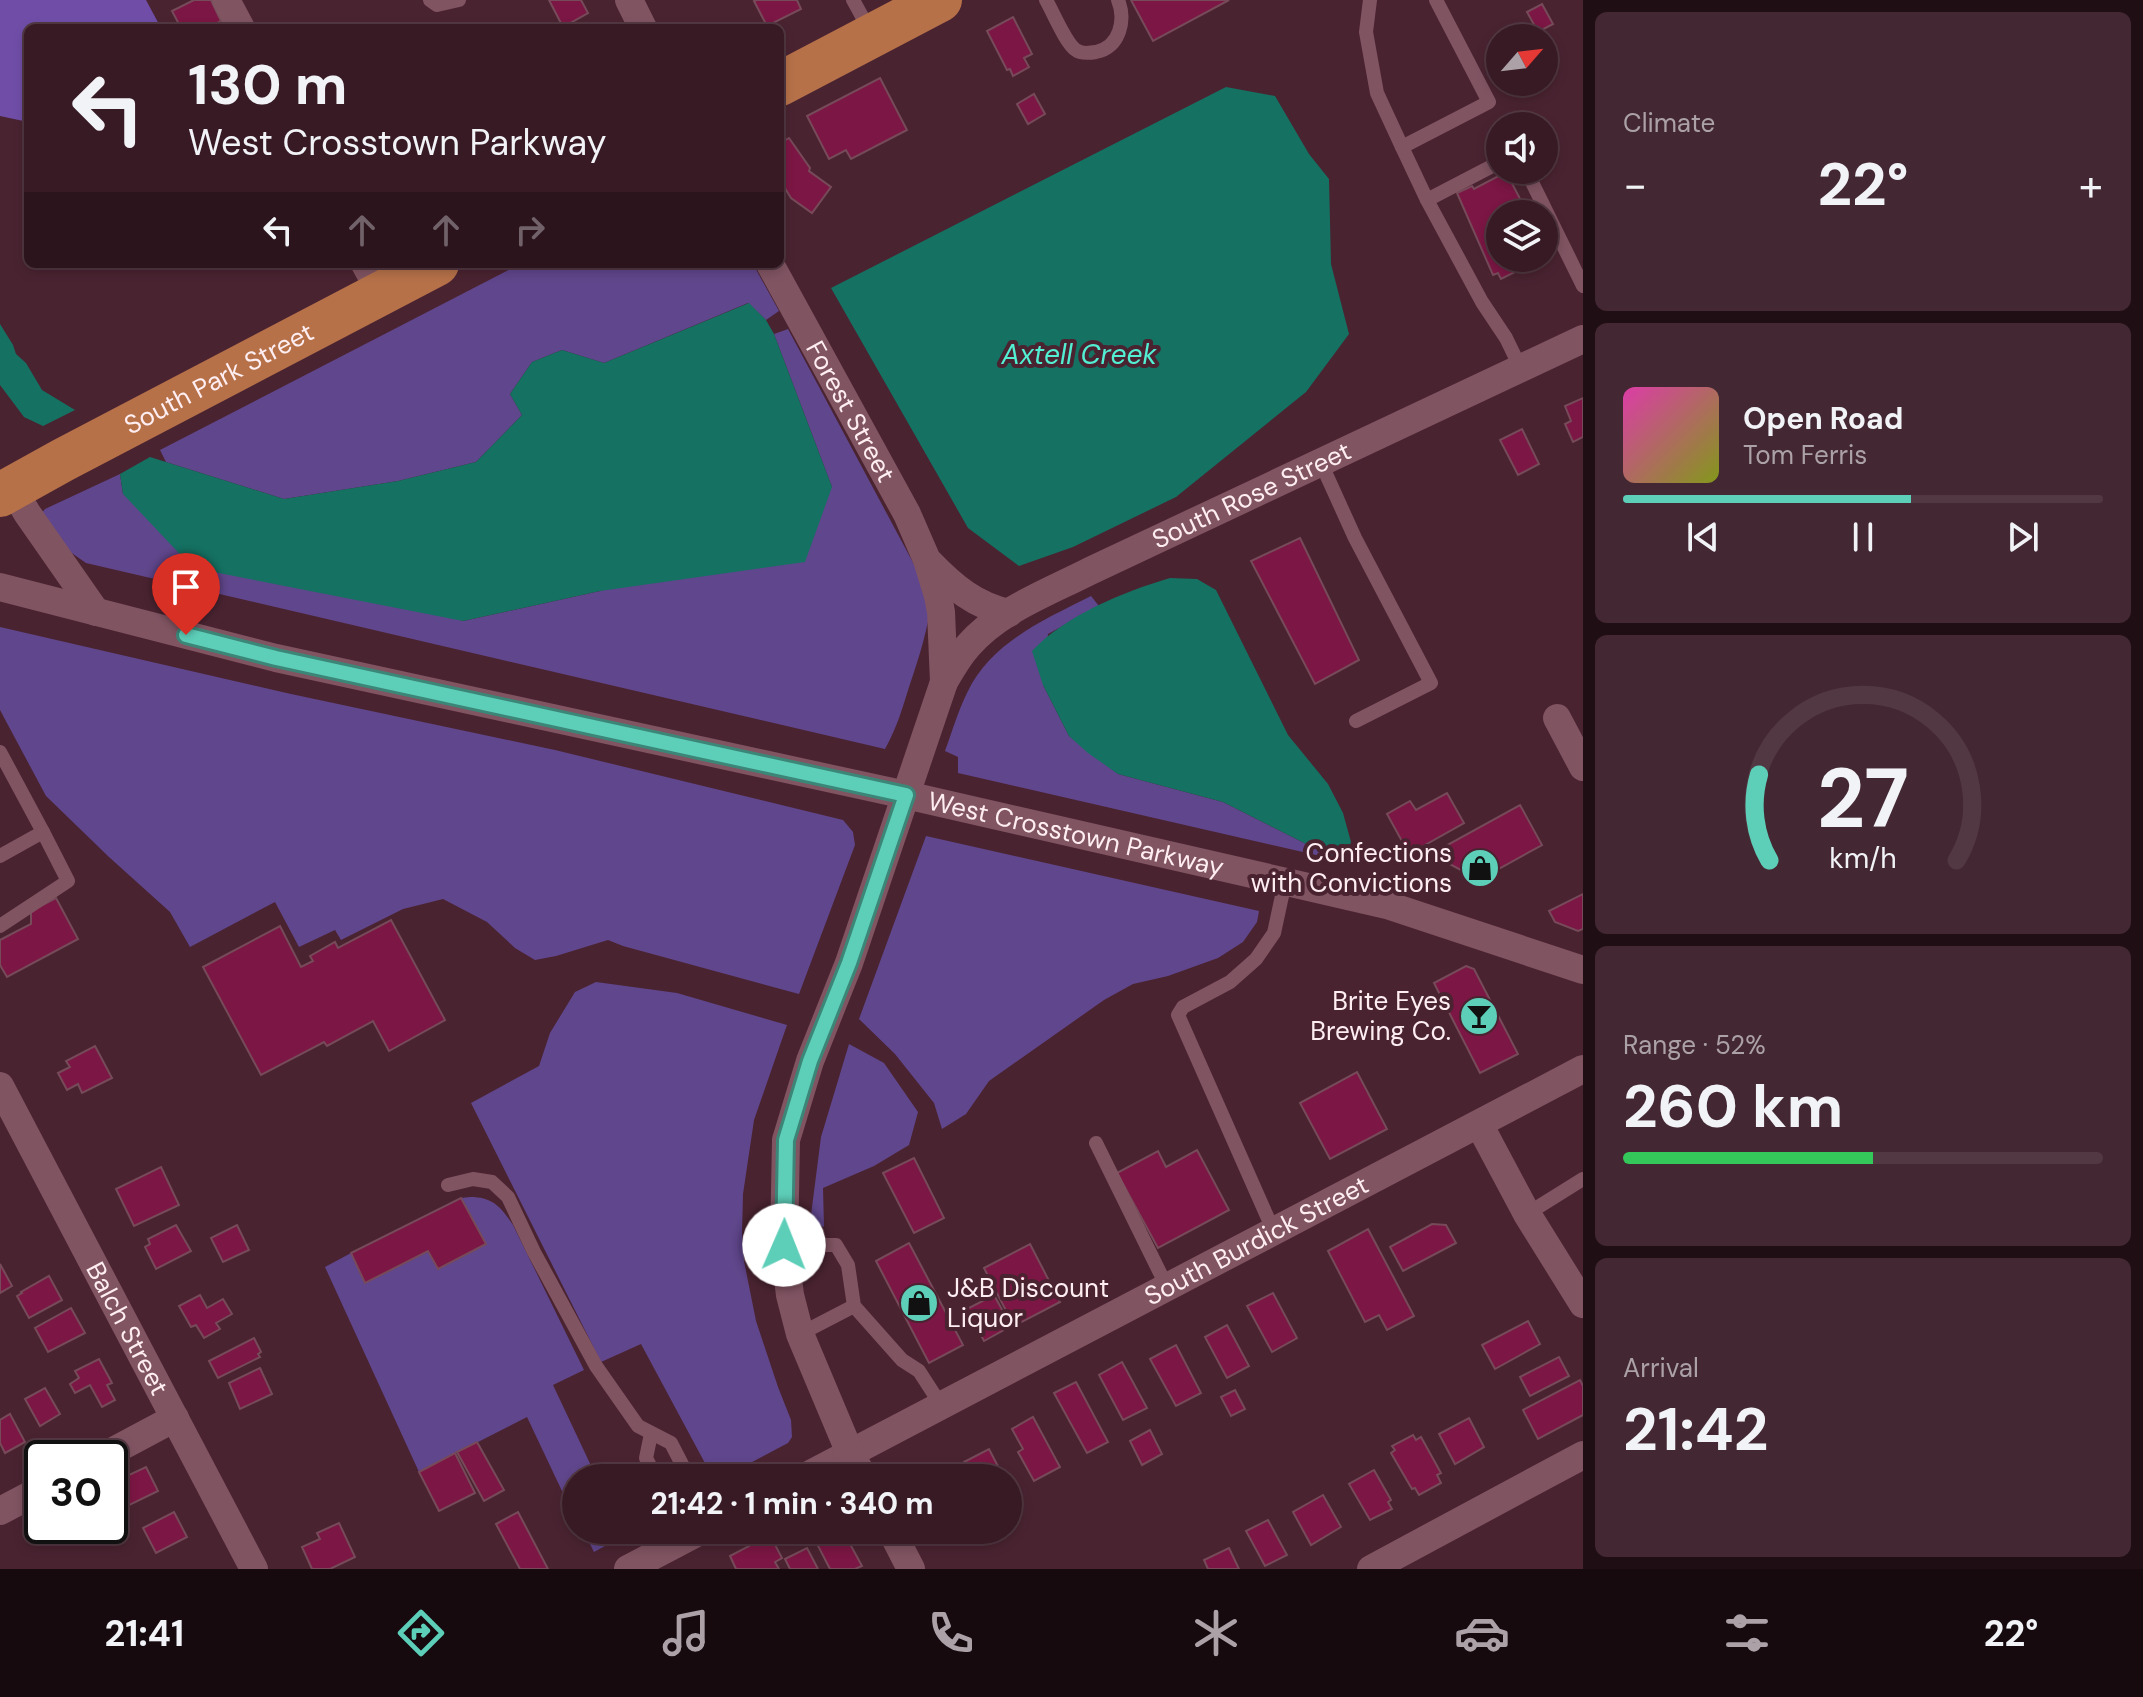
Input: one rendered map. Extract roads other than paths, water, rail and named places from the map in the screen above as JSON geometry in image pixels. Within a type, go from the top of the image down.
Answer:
[{"type":"main road","points":[[784,81],[863,18],[940,0]]},
{"type":"main road","name":"South Park Street","points":[[6,487],[63,460],[373,279],[420,268]]},
{"type":"street","points":[[226,0],[239,24]]},
{"type":"street","points":[[629,0],[641,24]]},
{"type":"street","name":"Forest Street","points":[[772,268],[907,514],[927,560],[941,612],[944,682]]},
{"type":"street","name":"South Rose Street","points":[[944,682],[968,646],[1009,613],[1090,571],[1583,339]]},
{"type":"street","points":[[6,487],[96,612]]},
{"type":"street","name":"Forest Street","points":[[927,560],[964,595],[994,610],[1009,613]]},
{"type":"street","name":"West Crosstown Parkway","points":[[0,587],[276,658],[906,795],[1387,905],[1583,970]]},
{"type":"street","points":[[856,1464],[800,1334],[790,1295],[784,1245],[786,1140],[810,1061],[849,963],[944,682]]},
{"type":"street","points":[[1557,718],[1583,767]]},
{"type":"street","name":"South Burdick Street","points":[[829,1464],[1583,1069]]},
{"type":"street","name":"Balch Street","points":[[2,1096],[254,1569]]},
{"type":"street","points":[[1479,1124],[1527,1214],[1583,1304]]},
{"type":"street","points":[[128,1443],[175,1418]]},
{"type":"street","points":[[1371,1569],[1583,1455]]},
{"type":"street","points":[[0,1511],[24,1498]]},
{"type":"street","points":[[628,1569],[674,1544]]},
{"type":"street","points":[[898,1544],[911,1569]]},
{"type":"lane","points":[[430,0],[437,5],[459,0]]},
{"type":"lane","points":[[1046,0],[1076,50],[1086,53],[1101,51],[1119,33],[1122,22],[1118,0]]},
{"type":"lane","points":[[1370,0],[1366,32],[1377,93],[1427,200],[1521,369]]},
{"type":"lane","points":[[1402,147],[1489,102],[1436,0]]},
{"type":"lane","points":[[1427,200],[1486,169]]},
{"type":"lane","points":[[1533,184],[1583,286]]},
{"type":"lane","points":[[1321,463],[1355,538],[1431,683],[1356,721]]},
{"type":"lane","points":[[0,752],[6,777],[43,832],[68,881],[0,926]]},
{"type":"lane","points":[[0,856],[43,832]]},
{"type":"lane","points":[[1274,1232],[1178,1015],[1183,1007],[1230,982],[1256,959],[1274,933],[1285,882]]},
{"type":"lane","points":[[1096,1143],[1167,1287]]},
{"type":"lane","points":[[448,1185],[473,1179],[492,1182],[508,1197],[596,1366],[638,1426],[671,1443],[682,1464]]},
{"type":"lane","points":[[1527,1214],[1583,1179]]},
{"type":"lane","points":[[784,1245],[836,1245],[848,1265],[854,1306],[902,1360],[919,1371],[941,1405]]},
{"type":"lane","points":[[800,1334],[854,1306]]},
{"type":"lane","points":[[649,1464],[646,1458],[651,1434]]},
{"type":"water","name":"Axtell Creek","points":[[1226,87],[1275,96],[1309,154],[1329,179],[1331,264],[1349,334],[1306,392],[1176,497],[1073,547],[1019,566],[968,528],[831,288]]},
{"type":"water","points":[[749,303],[766,320],[774,334],[832,487],[805,562],[600,591],[463,621],[193,568],[123,494],[120,474],[150,457],[284,499],[398,481],[476,462],[522,415],[510,394],[532,362],[562,350],[604,363]]},
{"type":"water","points":[[0,324],[16,354],[26,363],[42,390],[75,410],[43,426],[24,417],[0,385]]},
{"type":"water","points":[[1170,578],[1197,579],[1216,590],[1288,735],[1328,784],[1343,813],[1351,842],[1347,854],[1338,860],[1223,802],[1118,774],[1069,736],[1043,685],[1032,651],[1061,626],[1096,606]]},
{"type":"place","name":"Confections with Convictions","points":[[1480,868]]},
{"type":"place","name":"Brite Eyes Brewing Co.","points":[[1479,1016]]},
{"type":"place","name":"J&B Discount Liquor","points":[[919,1303]]}]
